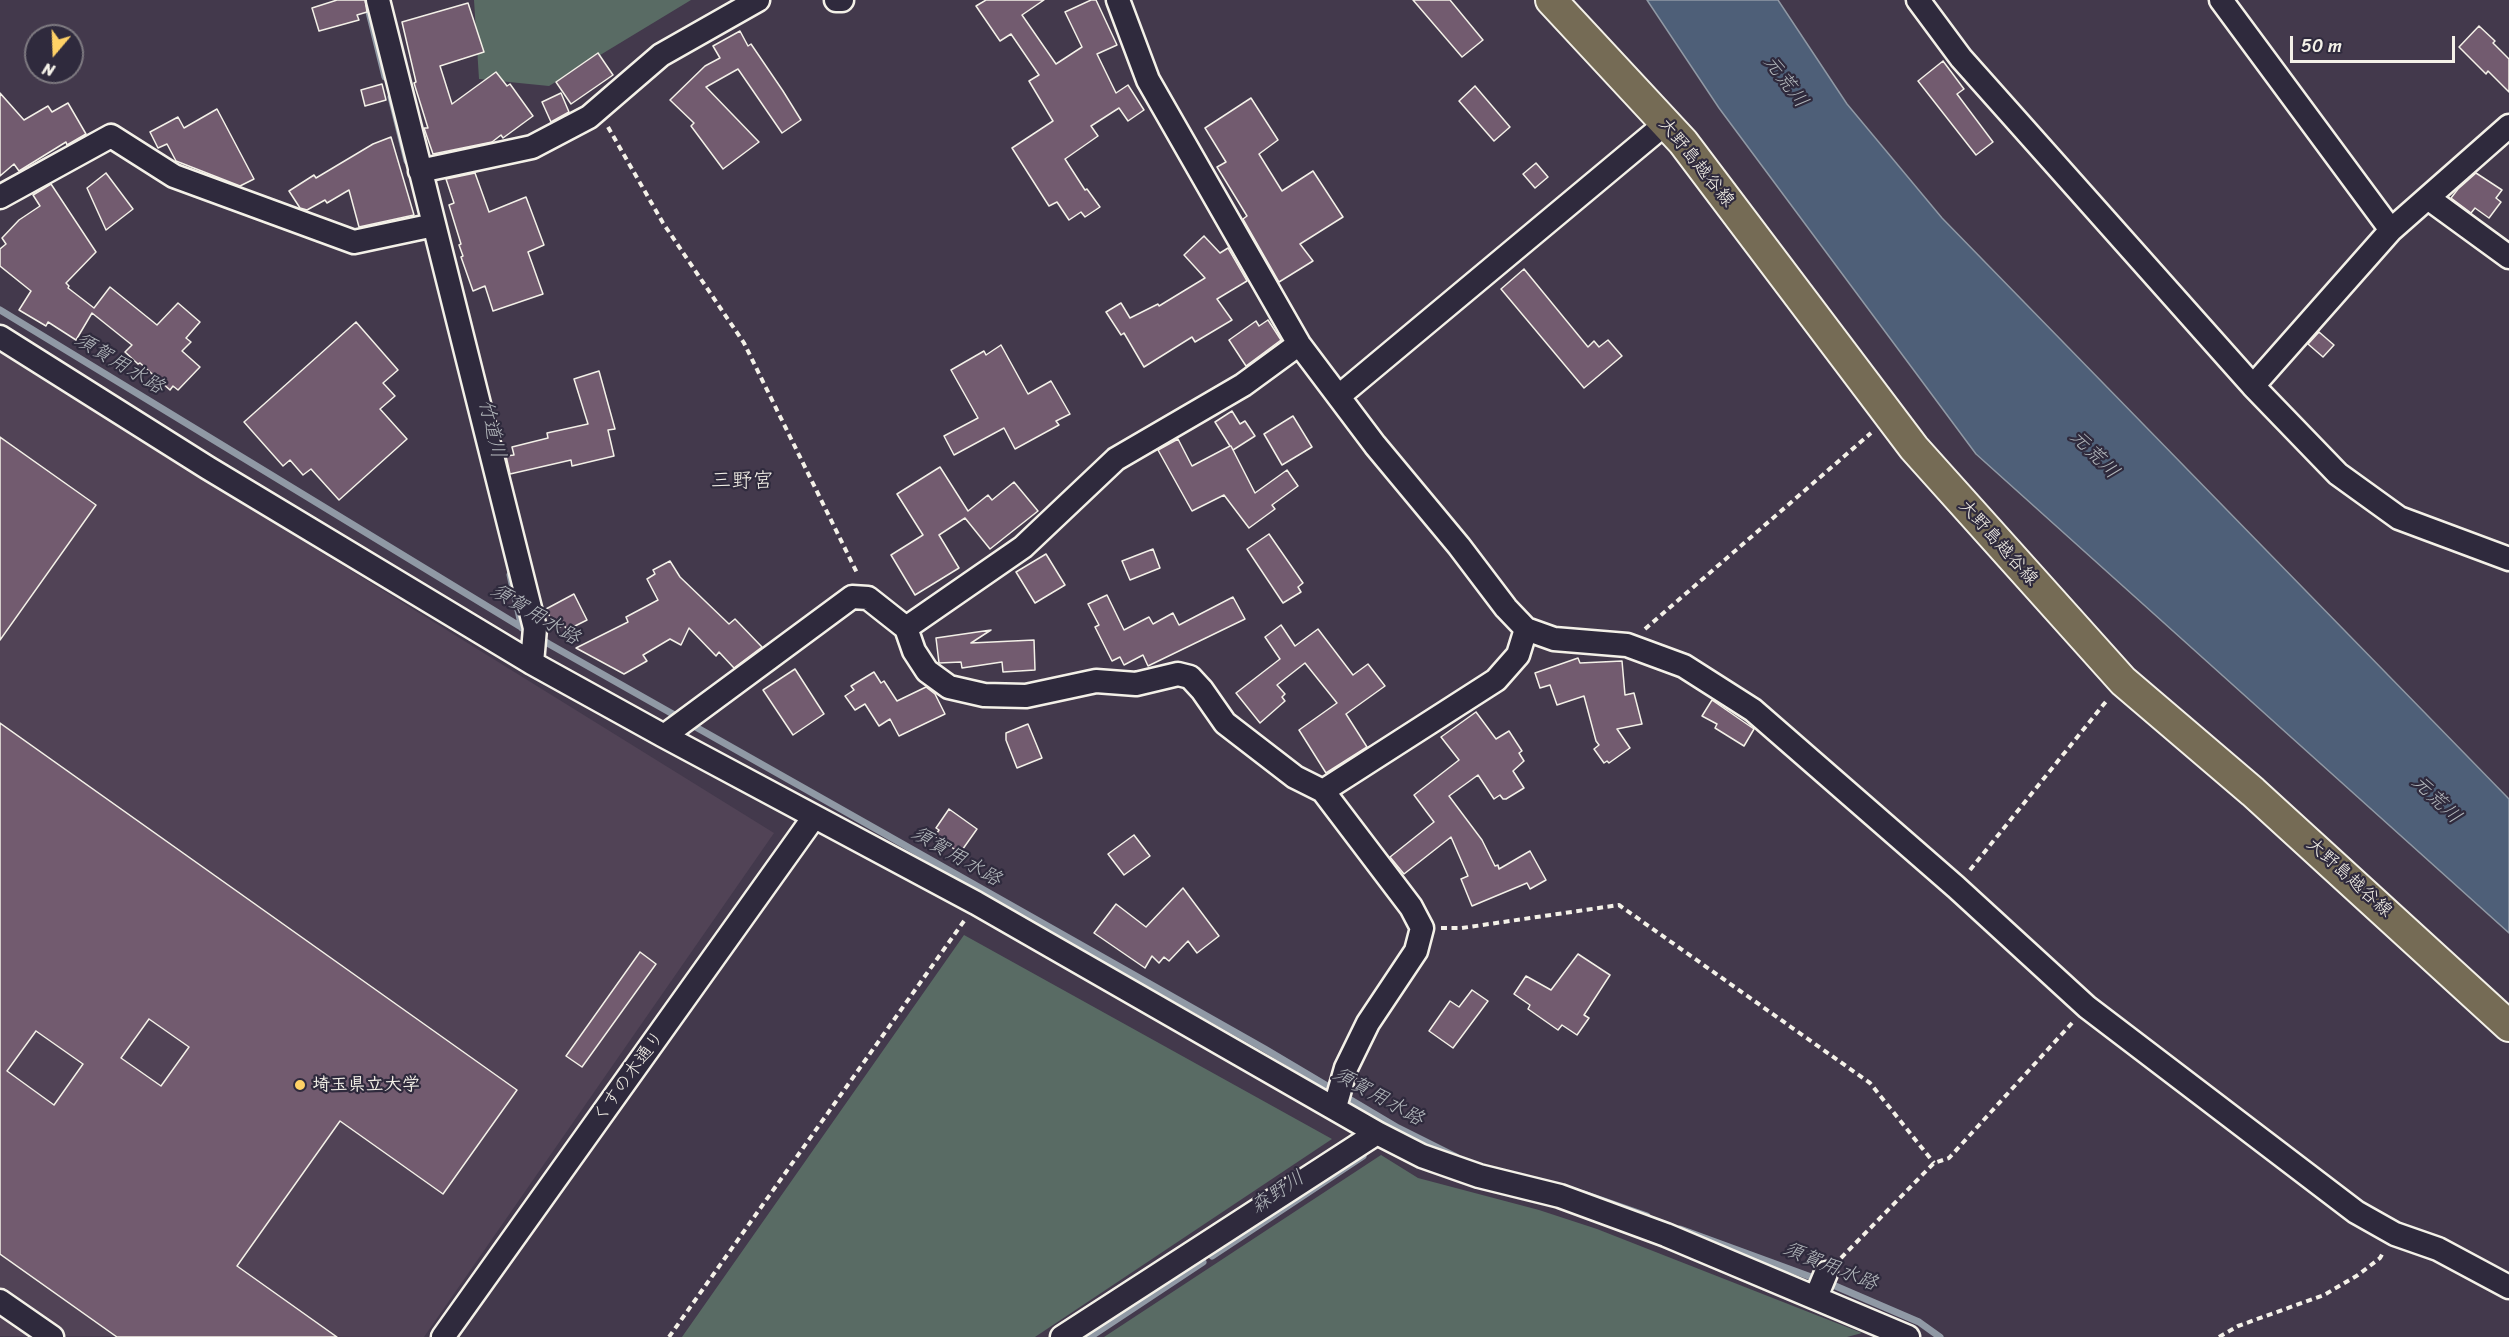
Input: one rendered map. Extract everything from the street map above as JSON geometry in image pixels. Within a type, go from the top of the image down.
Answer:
[{"type":"main road","name":"大野島越谷線","points":[[1551,0],[1683,142],[1914,448],[2122,681],[2253,792],[2509,1026]]},
{"type":"street","points":[[378,0],[535,628],[532,663]]},
{"type":"street","points":[[420,171],[532,147],[589,117],[661,55],[758,0]]},
{"type":"street","points":[[836,0],[842,0]]},
{"type":"street","points":[[1118,0],[1148,80],[1299,344],[1376,446],[1459,546],[1506,608],[1526,629],[1554,639],[1626,645],[1684,666],[1753,710],[1956,887],[2087,1007],[2356,1212],[2395,1234],[2438,1249],[2509,1287]]},
{"type":"street","points":[[1918,0],[1961,58],[2253,386],[2337,474],[2399,518],[2509,559]]},
{"type":"street","points":[[2220,0],[2391,230]]},
{"type":"street","points":[[1339,396],[1665,123]]},
{"type":"street","points":[[2253,386],[2391,230],[2509,126]]},
{"type":"street","points":[[0,197],[111,136],[174,176],[354,242],[434,225]]},
{"type":"street","points":[[2428,198],[2509,257]]},
{"type":"street","points":[[0,337],[208,468],[532,663],[976,903],[1377,1133],[1422,1156],[1479,1176],[1560,1196],[1666,1235],[1908,1337]]},
{"type":"street","points":[[906,628],[1023,547],[1116,459],[1243,385],[1299,344]]},
{"type":"street","points":[[664,736],[852,597],[868,598],[906,628],[914,651],[927,670],[950,687],[984,695],[1026,696],[1096,681],[1136,684],[1178,674],[1190,677],[1225,723],[1295,777],[1323,791],[1412,907],[1422,928],[1416,951],[1368,1023],[1346,1068],[1335,1107]]},
{"type":"street","points":[[1323,791],[1496,680],[1518,655],[1526,629]]},
{"type":"street","name":"くすの木通り","points":[[443,1337],[814,817]]},
{"type":"street","points":[[1062,1337],[1377,1133]]},
{"type":"street","points":[[1816,1297],[1826,1273]]},
{"type":"street","points":[[0,1301],[52,1337]]},
{"type":"path","points":[[598,110],[663,223],[744,343],[844,544],[868,598]]},
{"type":"path","points":[[1626,645],[1872,432]]},
{"type":"path","points":[[1956,887],[2122,681]]},
{"type":"path","points":[[669,1337],[976,903]]},
{"type":"path","points":[[1422,928],[1462,928],[1619,905],[1870,1083],[1935,1163]]},
{"type":"path","points":[[1826,1273],[1935,1163],[1950,1158],[2087,1007]]},
{"type":"path","points":[[2219,1337],[2238,1326],[2324,1295],[2358,1275],[2380,1258],[2395,1234]]},
{"type":"shaded area","name":"埼玉県立大学","points":[[0,353],[774,833],[424,1337],[0,1336]]},
{"type":"green space","points":[[474,0],[691,0],[549,86],[479,79]]},
{"type":"green space","points":[[964,935],[1332,1139],[1035,1337],[682,1337]]},
{"type":"green space","points":[[1381,1155],[1418,1178],[1539,1210],[1597,1229],[1862,1333],[1847,1337],[1104,1337]]},
{"type":"water","name":"元荒川","points":[[1647,0],[1778,0],[1847,104],[1942,218],[2509,799],[2509,933],[1976,454],[1719,108]]},
{"type":"building","points":[[337,0],[365,0],[367,12],[357,15],[359,20],[319,31],[312,8]]},
{"type":"building","points":[[986,0],[1044,0],[1022,15],[1056,64],[1082,47],[1065,12],[1091,0],[1096,0],[1117,45],[1097,54],[1116,93],[1128,85],[1144,110],[1128,121],[1119,108],[1091,126],[1098,136],[1065,159],[1085,190],[1087,189],[1100,207],[1085,217],[1081,212],[1069,220],[1057,202],[1049,206],[1012,148],[1053,121],[1029,81],[1039,75],[1011,34],[1000,41],[976,6]]},
{"type":"building","points":[[1413,0],[1450,0],[1483,40],[1462,57]]},
{"type":"building","points":[[468,3],[484,52],[440,66],[452,104],[496,72],[507,86],[510,84],[533,116],[503,138],[501,135],[492,142],[433,154],[424,128],[428,128],[414,83],[416,82],[402,22]]},
{"type":"building","points":[[2479,26],[2509,59],[2509,92],[2488,71],[2486,74],[2459,47]]},
{"type":"building","points":[[740,31],[748,46],[751,44],[801,120],[782,133],[738,69],[706,87],[759,142],[723,169],[691,126],[694,123],[670,100],[705,66],[720,58],[713,46]]},
{"type":"building","points":[[598,53],[613,75],[571,104],[556,82]]},
{"type":"building","points":[[1943,61],[1964,89],[1957,94],[1993,142],[1976,155],[1918,81]]},
{"type":"building","points":[[382,84],[386,100],[365,106],[361,90]]},
{"type":"building","points":[[1475,86],[1510,127],[1494,141],[1459,101]]},
{"type":"building","points":[[0,93],[24,120],[48,106],[52,112],[68,103],[86,134],[67,145],[66,142],[19,171],[14,164],[0,176]]},
{"type":"building","points":[[561,93],[569,112],[551,122],[542,102]]},
{"type":"building","points":[[1251,98],[1278,140],[1259,154],[1282,191],[1313,171],[1343,217],[1300,244],[1313,261],[1279,282],[1243,219],[1247,216],[1217,167],[1226,162],[1205,128]]},
{"type":"building","points":[[217,109],[254,179],[240,186],[176,161],[167,144],[158,148],[150,132],[178,117],[184,128]]},
{"type":"building","points":[[391,137],[414,215],[359,227],[349,190],[327,203],[325,200],[307,210],[300,208],[289,191],[314,175],[316,178],[373,144]]},
{"type":"building","points":[[1536,163],[1548,177],[1535,188],[1523,174]]},
{"type":"building","points":[[106,173],[133,209],[106,230],[87,188]]},
{"type":"building","points":[[475,173],[489,212],[526,197],[544,245],[528,252],[543,294],[493,311],[485,286],[473,291],[461,257],[463,256],[459,245],[461,244],[449,205],[454,203],[446,179]]},
{"type":"building","points":[[2476,173],[2502,190],[2496,198],[2501,202],[2489,218],[2475,208],[2471,213],[2451,198]]},
{"type":"building","points":[[51,184],[96,252],[66,283],[68,288],[94,308],[110,287],[157,325],[178,303],[200,322],[186,338],[191,342],[182,351],[200,367],[178,390],[173,386],[170,390],[140,363],[138,364],[125,352],[132,345],[92,313],[76,340],[48,322],[46,326],[19,310],[31,291],[0,266],[0,249],[6,244],[2,238],[19,220],[40,206],[33,195]]},
{"type":"building","points":[[1204,236],[1220,253],[1228,248],[1247,281],[1217,299],[1232,320],[1195,342],[1192,337],[1144,367],[1124,333],[1121,335],[1106,312],[1121,303],[1130,318],[1158,304],[1159,306],[1205,278],[1184,255]]},
{"type":"building","points":[[1524,269],[1588,347],[1594,341],[1599,347],[1608,340],[1622,356],[1584,388],[1501,289]]},
{"type":"building","points":[[1268,320],[1281,340],[1246,366],[1229,340],[1256,321],[1259,326]]},
{"type":"building","points":[[356,322],[398,370],[383,383],[395,396],[380,409],[407,439],[339,500],[311,469],[303,475],[290,460],[283,466],[244,422]]},
{"type":"building","points":[[2319,332],[2334,345],[2323,357],[2308,344]]},
{"type":"building","points":[[1001,345],[1028,394],[1051,381],[1070,414],[1056,421],[1059,425],[1015,449],[1004,428],[954,455],[944,436],[978,418],[951,370],[984,351],[986,355]]},
{"type":"building","points":[[599,371],[615,429],[608,430],[614,456],[572,466],[571,460],[510,474],[506,456],[514,455],[512,447],[548,438],[547,433],[588,424],[574,379]]},
{"type":"building","points":[[1232,411],[1240,424],[1245,421],[1255,436],[1233,450],[1255,493],[1287,470],[1298,486],[1272,505],[1275,509],[1249,528],[1224,495],[1192,511],[1158,450],[1178,439],[1192,466],[1230,446],[1215,422]]},
{"type":"building","points":[[1293,416],[1312,447],[1282,465],[1264,434]]},
{"type":"building","points":[[0,437],[96,505],[0,640]]},
{"type":"building","points":[[940,467],[968,511],[988,495],[992,500],[1014,482],[1038,511],[990,549],[965,518],[939,535],[959,568],[915,595],[891,555],[923,535],[897,494]]},
{"type":"building","points":[[1269,534],[1303,583],[1298,587],[1301,592],[1283,603],[1247,549]]},
{"type":"building","points":[[1153,549],[1160,568],[1130,580],[1122,561]]},
{"type":"building","points":[[1046,554],[1065,585],[1035,603],[1016,572]]},
{"type":"building","points":[[670,561],[680,577],[729,624],[735,619],[762,647],[734,668],[719,652],[716,656],[689,628],[681,645],[670,639],[643,655],[647,661],[624,674],[576,648],[628,622],[626,617],[658,600],[647,579],[655,574],[653,570]]},
{"type":"building","points":[[574,594],[587,620],[567,630],[564,625],[556,629],[546,609]]},
{"type":"building","points":[[1107,595],[1124,630],[1149,617],[1153,624],[1173,613],[1179,625],[1233,597],[1245,619],[1148,666],[1143,655],[1124,665],[1120,657],[1112,661],[1095,627],[1099,625],[1088,604]]},
{"type":"building","points":[[1281,625],[1295,646],[1318,629],[1353,675],[1368,664],[1385,686],[1346,714],[1367,747],[1326,773],[1299,730],[1337,703],[1305,663],[1277,685],[1285,694],[1282,697],[1285,701],[1260,723],[1236,693],[1280,659],[1265,637]]},
{"type":"building","points":[[991,630],[971,643],[1034,640],[1035,670],[1003,672],[1002,662],[962,668],[961,662],[939,663],[936,638]]},
{"type":"building","points":[[1578,658],[1580,663],[1622,661],[1625,695],[1634,693],[1642,724],[1617,729],[1630,748],[1609,763],[1607,761],[1604,763],[1594,749],[1599,745],[1584,696],[1557,705],[1550,685],[1540,688],[1535,673]]},
{"type":"building","points":[[795,669],[824,714],[793,735],[763,690]]},
{"type":"building","points":[[874,672],[881,683],[884,681],[897,701],[926,687],[935,694],[945,714],[899,736],[890,719],[879,726],[865,704],[855,710],[845,696],[854,690],[851,686]]},
{"type":"building","points":[[1712,700],[1754,729],[1744,746],[1715,728],[1717,724],[1702,716]]},
{"type":"building","points":[[1476,712],[1496,739],[1509,731],[1522,751],[1519,753],[1524,761],[1513,771],[1524,788],[1506,799],[1500,795],[1494,799],[1478,775],[1449,796],[1482,840],[1495,866],[1498,865],[1499,869],[1530,851],[1546,880],[1530,889],[1527,883],[1472,906],[1461,879],[1468,876],[1451,837],[1404,874],[1390,857],[1434,822],[1414,795],[1459,760],[1441,737]]},
{"type":"building","name":"埼玉県立大学","points":[[0,723],[517,1090],[443,1194],[340,1121],[237,1266],[337,1337],[117,1337],[0,1254]],"holes":[[[149,1019],[189,1047],[161,1086],[121,1058]],[[36,1031],[83,1064],[54,1105],[7,1071]]]},
{"type":"building","points":[[1028,724],[1042,758],[1017,768],[1006,740],[1006,733]]},
{"type":"building","points":[[949,809],[977,829],[960,853],[935,836],[939,830],[936,828]]},
{"type":"building","points":[[1134,835],[1150,856],[1124,875],[1108,854]]},
{"type":"building","points":[[1183,888],[1219,936],[1197,953],[1188,941],[1169,961],[1164,957],[1159,963],[1152,956],[1145,968],[1094,933],[1116,904],[1146,927]]},
{"type":"building","points":[[640,952],[656,964],[582,1067],[566,1056]]},
{"type":"building","points":[[1578,954],[1610,975],[1584,1015],[1589,1018],[1577,1035],[1562,1025],[1558,1030],[1528,1009],[1530,1005],[1514,994],[1526,976],[1551,990]]},
{"type":"building","points":[[1472,990],[1488,1001],[1453,1048],[1429,1031],[1450,1001],[1459,1007]]},
{"type":"waterway","name":"竹道川","points":[[366,0],[385,77]]},
{"type":"waterway","name":"竹道川","points":[[391,97],[407,161]]},
{"type":"waterway","name":"須賀用水路","points":[[0,310],[549,644],[1265,1049],[1398,1128],[1456,1157]]},
{"type":"waterway","name":"竹道川","points":[[510,575],[522,628]]},
{"type":"waterway","name":"森野川","points":[[1212,1256],[1363,1156]]},
{"type":"waterway","name":"須賀用水路","points":[[1584,1194],[1647,1216]]},
{"type":"waterway","name":"須賀用水路","points":[[1680,1229],[1833,1285],[1919,1322],[1940,1337]]},
{"type":"waterway","name":"森野川","points":[[1090,1337],[1203,1262]]},
{"type":"place","name":"埼玉県立大学","points":[[300,1085]]},
{"type":"district","name":"三野宮","points":[[742,482]]}]
